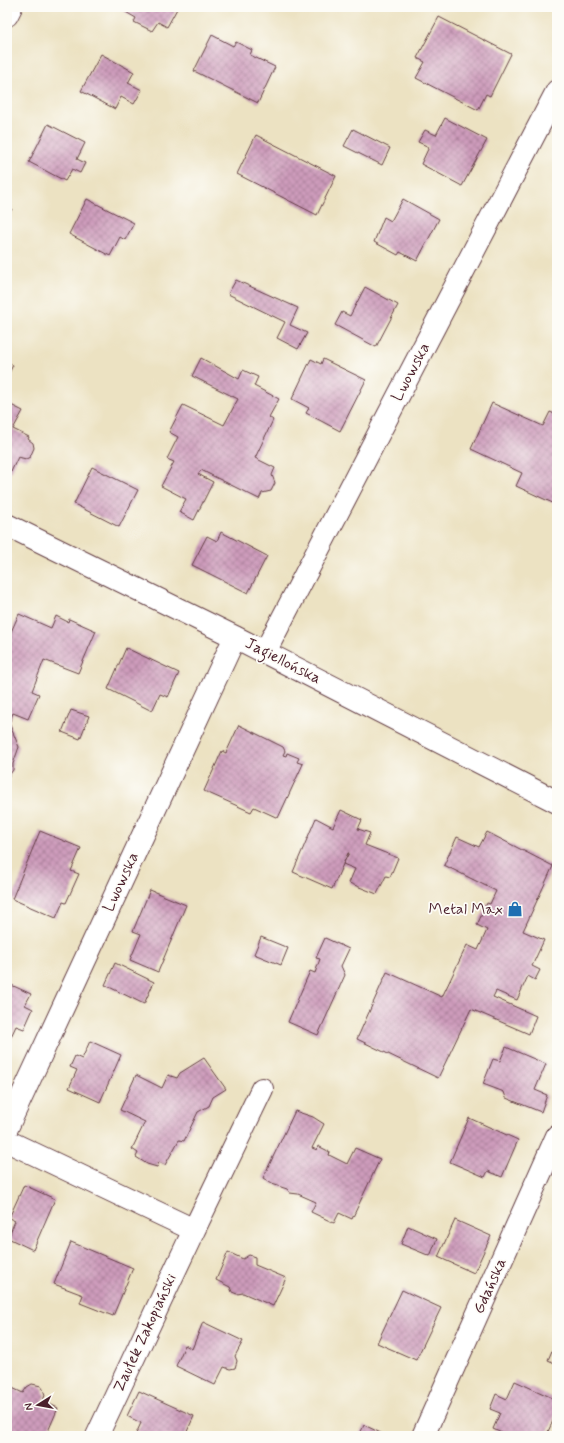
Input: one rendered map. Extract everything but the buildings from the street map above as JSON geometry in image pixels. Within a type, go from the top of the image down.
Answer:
[{"type":"street","points":[[7,14],[11,7]]},
{"type":"street","name":"Lwowska","points":[[265,652],[557,91]]},
{"type":"street","name":"Jagiellońska","points":[[8,528],[235,637],[557,802]]},
{"type":"street","name":"Lwowska","points":[[7,1128],[235,637]]},
{"type":"street","name":"Zaułek Zakopiański","points":[[96,1436],[262,1089]]},
{"type":"street","name":"Gdańska","points":[[423,1436],[557,1136]]},
{"type":"street","points":[[7,1142],[194,1230]]},
{"type":"place","name":"Metal Max","points":[[515,909]]}]
